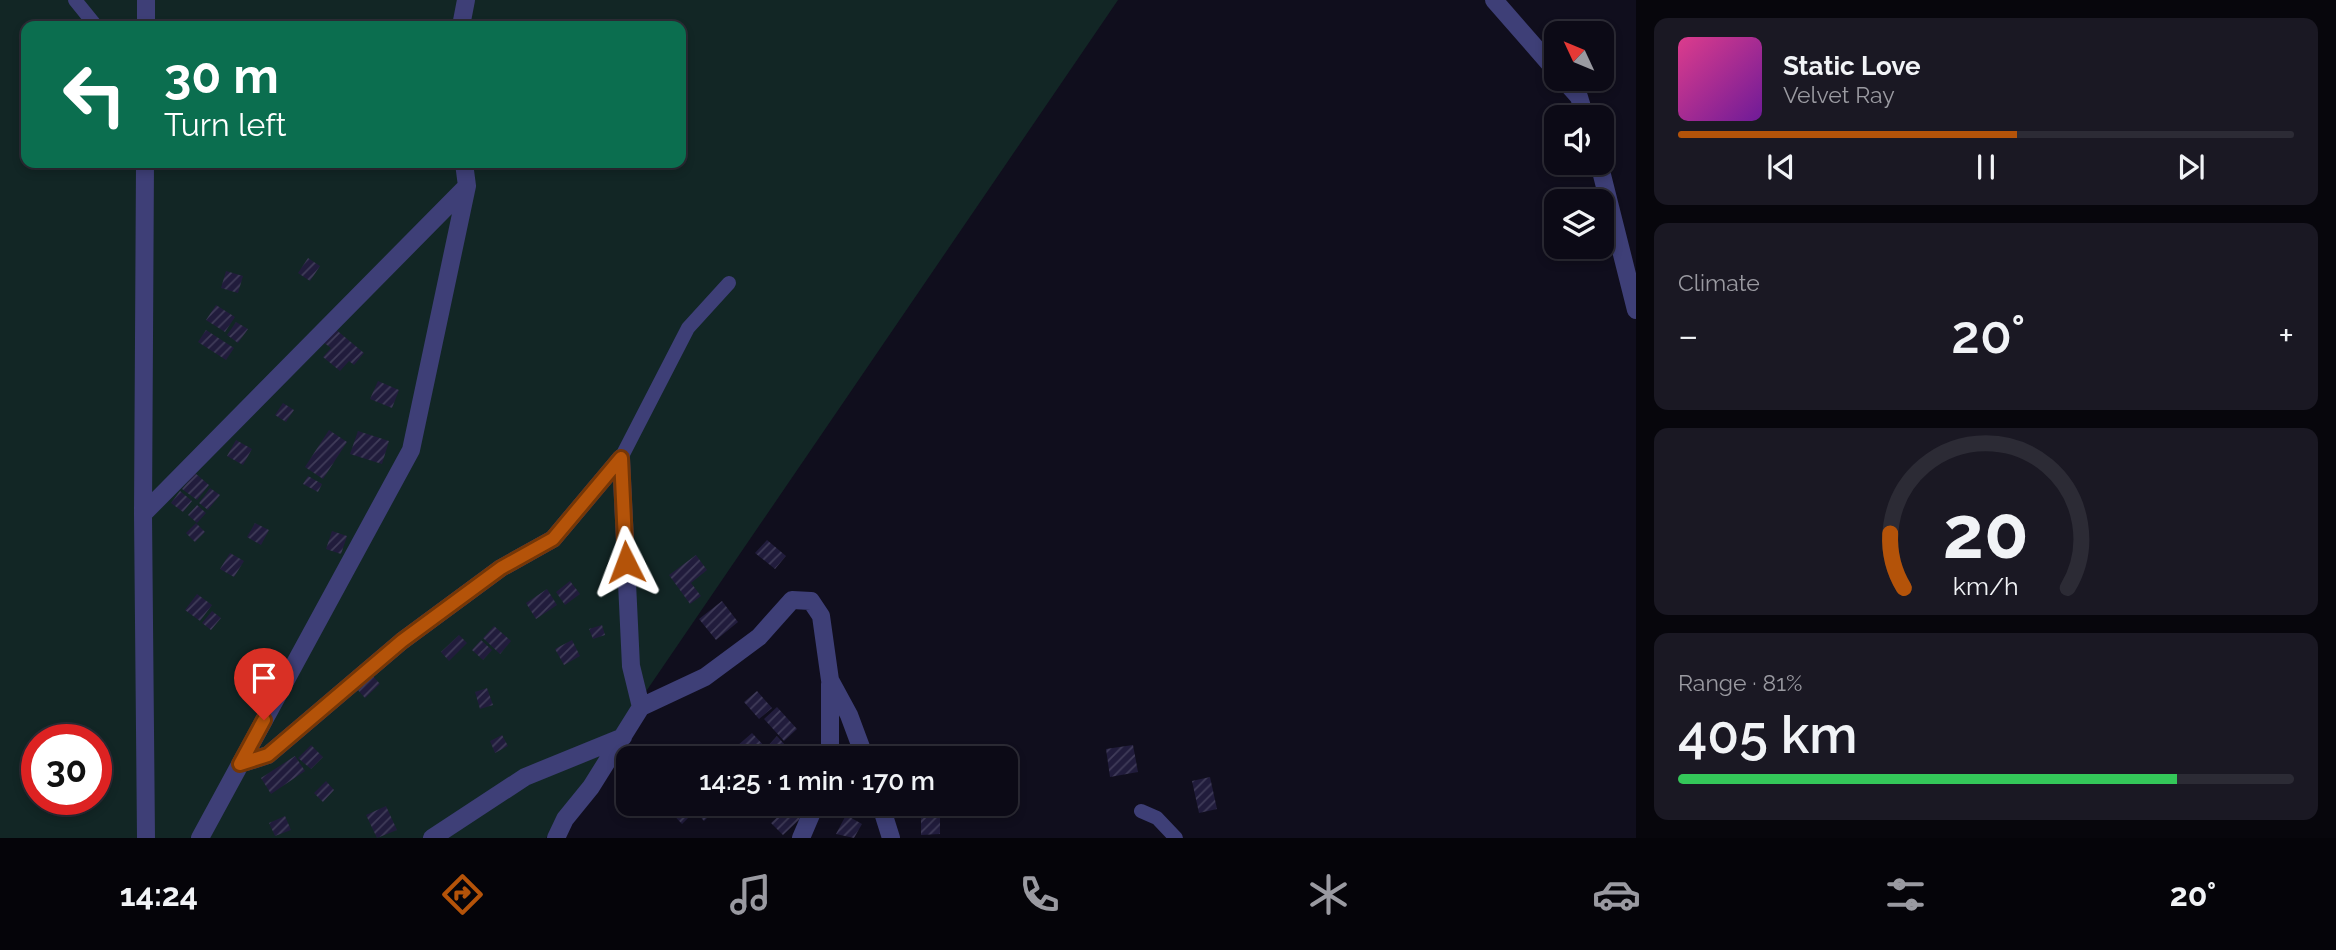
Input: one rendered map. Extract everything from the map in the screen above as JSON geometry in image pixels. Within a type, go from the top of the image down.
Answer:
[{"type":"street","points":[[146,0],[146,21]]},
{"type":"street","points":[[462,21],[466,0]]},
{"type":"street","points":[[1494,0],[1544,57]]},
{"type":"street","points":[[145,168],[143,514],[146,838]]},
{"type":"street","points":[[201,838],[411,450],[467,186],[465,168]]},
{"type":"street","points":[[1602,175],[1636,310]]},
{"type":"street","points":[[143,514],[467,186]]},
{"type":"street","points":[[240,764],[268,755],[402,641],[501,568],[553,539],[621,458]]},
{"type":"street","points":[[621,458],[631,666],[641,708]]},
{"type":"street","points":[[556,838],[565,819],[591,787],[641,708],[705,677],[759,637],[792,600],[811,601],[821,616],[830,680],[830,746]]},
{"type":"street","points":[[830,680],[849,715],[860,746]]},
{"type":"street","points":[[432,838],[525,777],[623,737]]},
{"type":"street","points":[[801,838],[810,816]]},
{"type":"street","points":[[884,816],[891,838]]},
{"type":"lane","points":[[75,0],[92,21]]},
{"type":"lane","points":[[621,458],[688,328],[729,283]]},
{"type":"lane","points":[[1141,811],[1157,818],[1176,838]]},
{"type":"green space","points":[[0,0],[1118,0],[546,838],[0,838]]},
{"type":"building","points":[[308,258],[320,266],[310,281],[298,273]]},
{"type":"building","points":[[226,271],[243,276],[238,293],[221,288]]},
{"type":"building","points":[[216,305],[235,317],[225,332],[206,320]]},
{"type":"building","points":[[236,322],[248,329],[238,343],[227,335]]},
{"type":"building","points":[[334,328],[364,353],[354,365],[349,361],[340,371],[323,357],[331,348],[323,342]]},
{"type":"building","points":[[206,330],[234,348],[226,360],[198,342]]},
{"type":"building","points":[[378,381],[399,390],[392,408],[370,399]]},
{"type":"building","points":[[283,403],[294,410],[286,422],[275,415]]},
{"type":"building","points":[[329,430],[347,442],[323,479],[305,467]]},
{"type":"building","points":[[358,431],[389,441],[382,464],[350,454]]},
{"type":"building","points":[[236,440],[252,449],[243,465],[227,456]]},
{"type":"building","points":[[195,473],[209,485],[197,500],[182,489]]},
{"type":"building","points":[[308,476],[322,484],[318,492],[303,484]]},
{"type":"building","points":[[210,488],[220,495],[208,510],[199,503]]},
{"type":"building","points":[[180,491],[192,501],[183,512],[171,503]]},
{"type":"building","points":[[197,505],[206,513],[197,523],[188,515]]},
{"type":"building","points":[[196,523],[205,532],[195,542],[186,533]]},
{"type":"building","points":[[255,523],[269,530],[261,545],[247,537]]},
{"type":"building","points":[[332,531],[347,536],[341,554],[326,549]]},
{"type":"building","points":[[767,540],[786,556],[775,569],[755,553]]},
{"type":"building","points":[[230,553],[244,561],[234,577],[220,569]]},
{"type":"building","points":[[696,555],[707,570],[691,583],[701,596],[690,604],[669,575]]},
{"type":"building","points":[[570,581],[580,594],[565,605],[556,592]]},
{"type":"building","points":[[547,589],[557,605],[536,619],[526,603]]},
{"type":"building","points":[[197,594],[212,605],[200,621],[185,610]]},
{"type":"building","points":[[722,601],[738,622],[716,640],[699,619]]},
{"type":"building","points":[[212,611],[221,618],[211,630],[202,623]]},
{"type":"building","points":[[602,625],[605,635],[593,639],[589,629]]},
{"type":"building","points":[[494,626],[511,641],[500,654],[483,638]]},
{"type":"building","points":[[459,635],[467,643],[449,661],[441,652]]},
{"type":"building","points":[[481,640],[492,650],[483,660],[472,650]]},
{"type":"building","points":[[572,640],[580,656],[564,665],[555,649]]},
{"type":"building","points":[[371,674],[380,684],[365,698],[356,688]]},
{"type":"building","points":[[487,688],[493,705],[480,709],[475,692]]},
{"type":"building","points":[[757,691],[772,708],[759,719],[744,702]]},
{"type":"building","points":[[777,707],[797,729],[784,741],[764,719]]},
{"type":"building","points":[[752,733],[764,746],[737,746]]},
{"type":"building","points":[[502,735],[508,746],[495,753],[490,741]]},
{"type":"building","points":[[777,736],[786,746],[768,746]]},
{"type":"building","points":[[311,745],[323,757],[311,769],[298,758]]},
{"type":"building","points":[[1133,745],[1138,772],[1110,777],[1106,749]]},
{"type":"building","points":[[295,756],[305,771],[271,794],[261,778]]},
{"type":"building","points":[[1210,777],[1217,809],[1199,813],[1192,781]]},
{"type":"building","points":[[326,781],[334,790],[323,802],[314,793]]},
{"type":"building","points":[[386,806],[397,830],[377,838],[366,815]]},
{"type":"building","points":[[285,816],[291,830],[275,836],[269,823]]},
{"type":"building","points":[[674,816],[690,816],[682,824]]},
{"type":"building","points":[[778,816],[797,816],[800,819],[783,835],[771,823]]},
{"type":"building","points":[[845,816],[862,824],[854,838],[836,834]]},
{"type":"building","points":[[921,817],[940,817],[940,834],[921,835]]},
{"type":"route","points":[[264,720],[240,764],[268,755],[402,641],[501,568],[553,539],[621,458],[626,562]]}]
